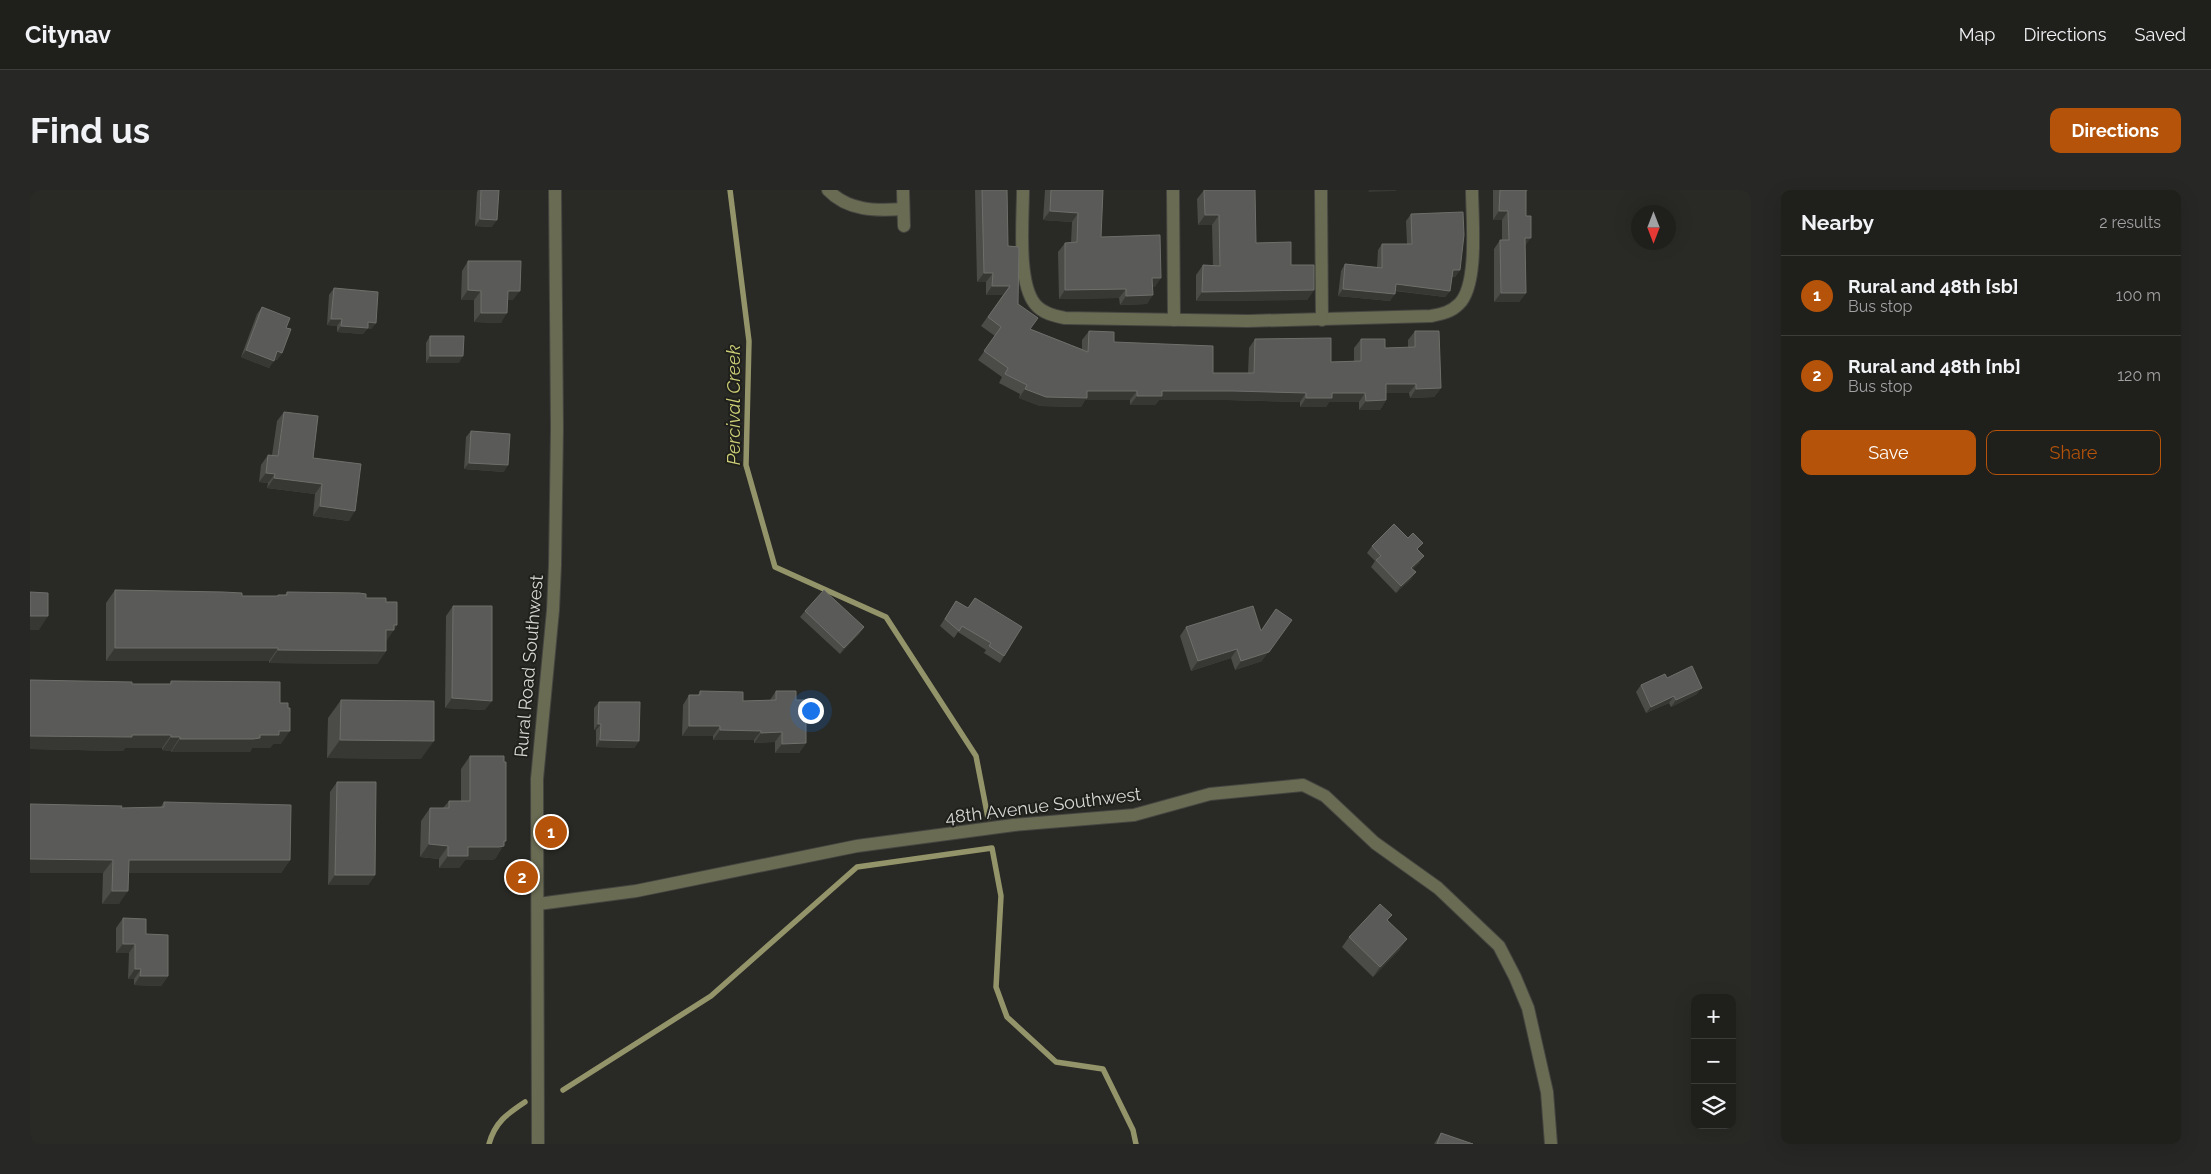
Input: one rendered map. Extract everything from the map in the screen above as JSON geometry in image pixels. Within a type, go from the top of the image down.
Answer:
[{"type":"street","name":"Rural Road Southwest","points":[[538,1144],[537,779],[553,610],[555,565],[557,428],[555,190]]},
{"type":"street","points":[[828,190],[836,199],[851,206],[872,210],[903,209]]},
{"type":"street","points":[[903,190],[904,226]]},
{"type":"street","points":[[1023,190],[1024,276],[1027,292],[1036,305],[1049,315],[1065,318],[1248,322],[1431,316],[1447,313],[1460,303],[1469,290],[1472,274],[1472,190]]},
{"type":"street","points":[[1173,190],[1174,320]]},
{"type":"street","points":[[1321,190],[1322,320]]},
{"type":"street","name":"48th Avenue Southwest","points":[[538,904],[645,889],[857,846],[1014,825],[1134,815],[1210,794],[1304,785],[1325,796],[1374,843],[1438,888],[1499,946],[1528,1008],[1547,1092],[1551,1144]]},
{"type":"building","points":[[481,190],[499,190],[497,220],[480,219]]},
{"type":"building","points":[[982,190],[1007,190],[1008,246],[1019,247],[1018,304],[1038,318],[1030,329],[1088,352],[1089,331],[1114,332],[1114,342],[1213,346],[1213,373],[1254,373],[1255,339],[1331,338],[1331,362],[1361,361],[1361,339],[1385,339],[1385,348],[1415,347],[1415,331],[1439,331],[1441,388],[1416,389],[1416,384],[1386,384],[1386,400],[1366,401],[1365,393],[1332,393],[1332,398],[1306,398],[1306,393],[1162,391],[1162,396],[1137,396],[1137,391],[1087,391],[1087,398],[1046,397],[1025,389],[1027,385],[1005,374],[1008,368],[984,351],[1001,327],[988,317],[1010,286],[992,286],[993,273],[984,273]]},
{"type":"building","points":[[1051,190],[1103,190],[1101,237],[1160,235],[1161,278],[1152,278],[1153,295],[1126,296],[1126,289],[1065,290],[1065,243],[1077,242],[1078,213],[1050,211]]},
{"type":"building","points":[[1204,190],[1255,190],[1256,243],[1291,242],[1291,265],[1314,265],[1314,290],[1202,292],[1203,265],[1220,266],[1219,215],[1205,215]]},
{"type":"building","points":[[1500,190],[1526,190],[1526,216],[1531,216],[1531,238],[1525,238],[1526,293],[1501,293],[1500,240],[1509,240],[1508,211],[1499,211]]},
{"type":"building","points":[[1463,212],[1464,235],[1460,270],[1453,270],[1450,291],[1396,284],[1395,294],[1343,289],[1345,264],[1382,268],[1382,244],[1412,244],[1411,214]]},
{"type":"building","points":[[468,261],[521,261],[520,291],[508,291],[507,313],[481,313],[481,291],[468,290]]},
{"type":"building","points":[[334,288],[378,292],[376,323],[368,322],[368,328],[341,326],[342,319],[331,319]]},
{"type":"building","points":[[262,307],[290,318],[286,328],[291,329],[282,353],[277,351],[274,361],[246,350]]},
{"type":"building","points":[[430,336],[464,336],[463,356],[430,356]]},
{"type":"building","points":[[284,412],[318,416],[313,458],[361,464],[355,511],[320,506],[322,484],[274,478],[275,474],[266,473],[268,455],[278,456]]},
{"type":"building","points":[[471,431],[510,434],[508,465],[469,463]]},
{"type":"building","points":[[1394,524],[1408,538],[1413,533],[1423,543],[1417,549],[1424,556],[1411,568],[1416,572],[1401,586],[1376,560],[1381,556],[1372,546]]},
{"type":"building","points":[[115,590],[223,592],[242,593],[242,596],[278,596],[287,595],[287,592],[359,593],[366,594],[366,598],[386,598],[386,602],[397,602],[397,625],[394,625],[394,630],[386,630],[386,651],[278,650],[278,648],[115,648]]},
{"type":"building","points":[[824,590],[864,627],[844,648],[805,611]]},
{"type":"building","points":[[30,592],[48,593],[48,616],[30,616]]},
{"type":"building","points":[[975,598],[1022,627],[1004,656],[989,646],[991,643],[962,626],[959,631],[945,619],[956,601],[968,608]]},
{"type":"building","points":[[453,606],[492,606],[492,701],[452,698]]},
{"type":"building","points":[[1253,606],[1261,631],[1276,609],[1292,620],[1269,652],[1241,661],[1237,649],[1198,661],[1186,627]]},
{"type":"building","points":[[1692,666],[1702,688],[1676,700],[1674,696],[1651,707],[1641,685],[1665,674],[1667,678]]},
{"type":"building","points":[[30,680],[132,682],[132,684],[171,684],[171,681],[280,682],[280,703],[288,703],[288,708],[290,708],[290,731],[279,731],[279,735],[260,735],[260,738],[253,739],[180,739],[180,737],[171,737],[171,735],[132,735],[132,737],[30,736]]},
{"type":"building","points":[[700,691],[743,692],[743,701],[776,700],[776,691],[796,691],[796,700],[806,700],[806,743],[782,744],[782,732],[761,733],[761,731],[720,730],[720,726],[689,726],[689,695],[700,695]]},
{"type":"building","points":[[341,700],[434,701],[434,741],[340,740]]},
{"type":"building","points":[[599,702],[640,702],[639,741],[600,740],[601,724],[598,724]]},
{"type":"building","points":[[470,756],[504,756],[504,762],[506,762],[506,841],[504,841],[504,846],[499,847],[468,847],[468,856],[448,856],[448,846],[429,844],[430,808],[449,808],[449,801],[470,801]]},
{"type":"building","points":[[337,782],[376,782],[375,875],[335,875]]},
{"type":"building","points":[[164,802],[291,805],[290,860],[129,860],[128,891],[112,891],[113,860],[30,859],[30,804],[122,806],[121,808],[164,807]]},
{"type":"building","points":[[1380,904],[1392,915],[1387,920],[1407,939],[1380,967],[1349,937]]},
{"type":"building","points":[[123,918],[146,919],[146,934],[168,935],[168,976],[140,976],[141,969],[135,969],[135,944],[123,944]]},
{"type":"building","points":[[1441,1133],[1473,1144],[1437,1144]]},
{"type":"waterway","name":"Percival Creek","points":[[730,190],[749,341],[746,465],[775,567],[886,617],[976,756],[988,818]]},
{"type":"waterway","points":[[563,1090],[711,996],[857,867],[992,848],[1001,896],[996,987],[1007,1017],[1056,1062],[1103,1069],[1133,1130],[1136,1144]]},
{"type":"waterway","points":[[489,1144],[502,1119],[525,1102]]},
{"type":"place","name":"Rural and 48th [sb]","points":[[551,832]]},
{"type":"place","name":"Rural and 48th [nb]","points":[[522,877]]}]
